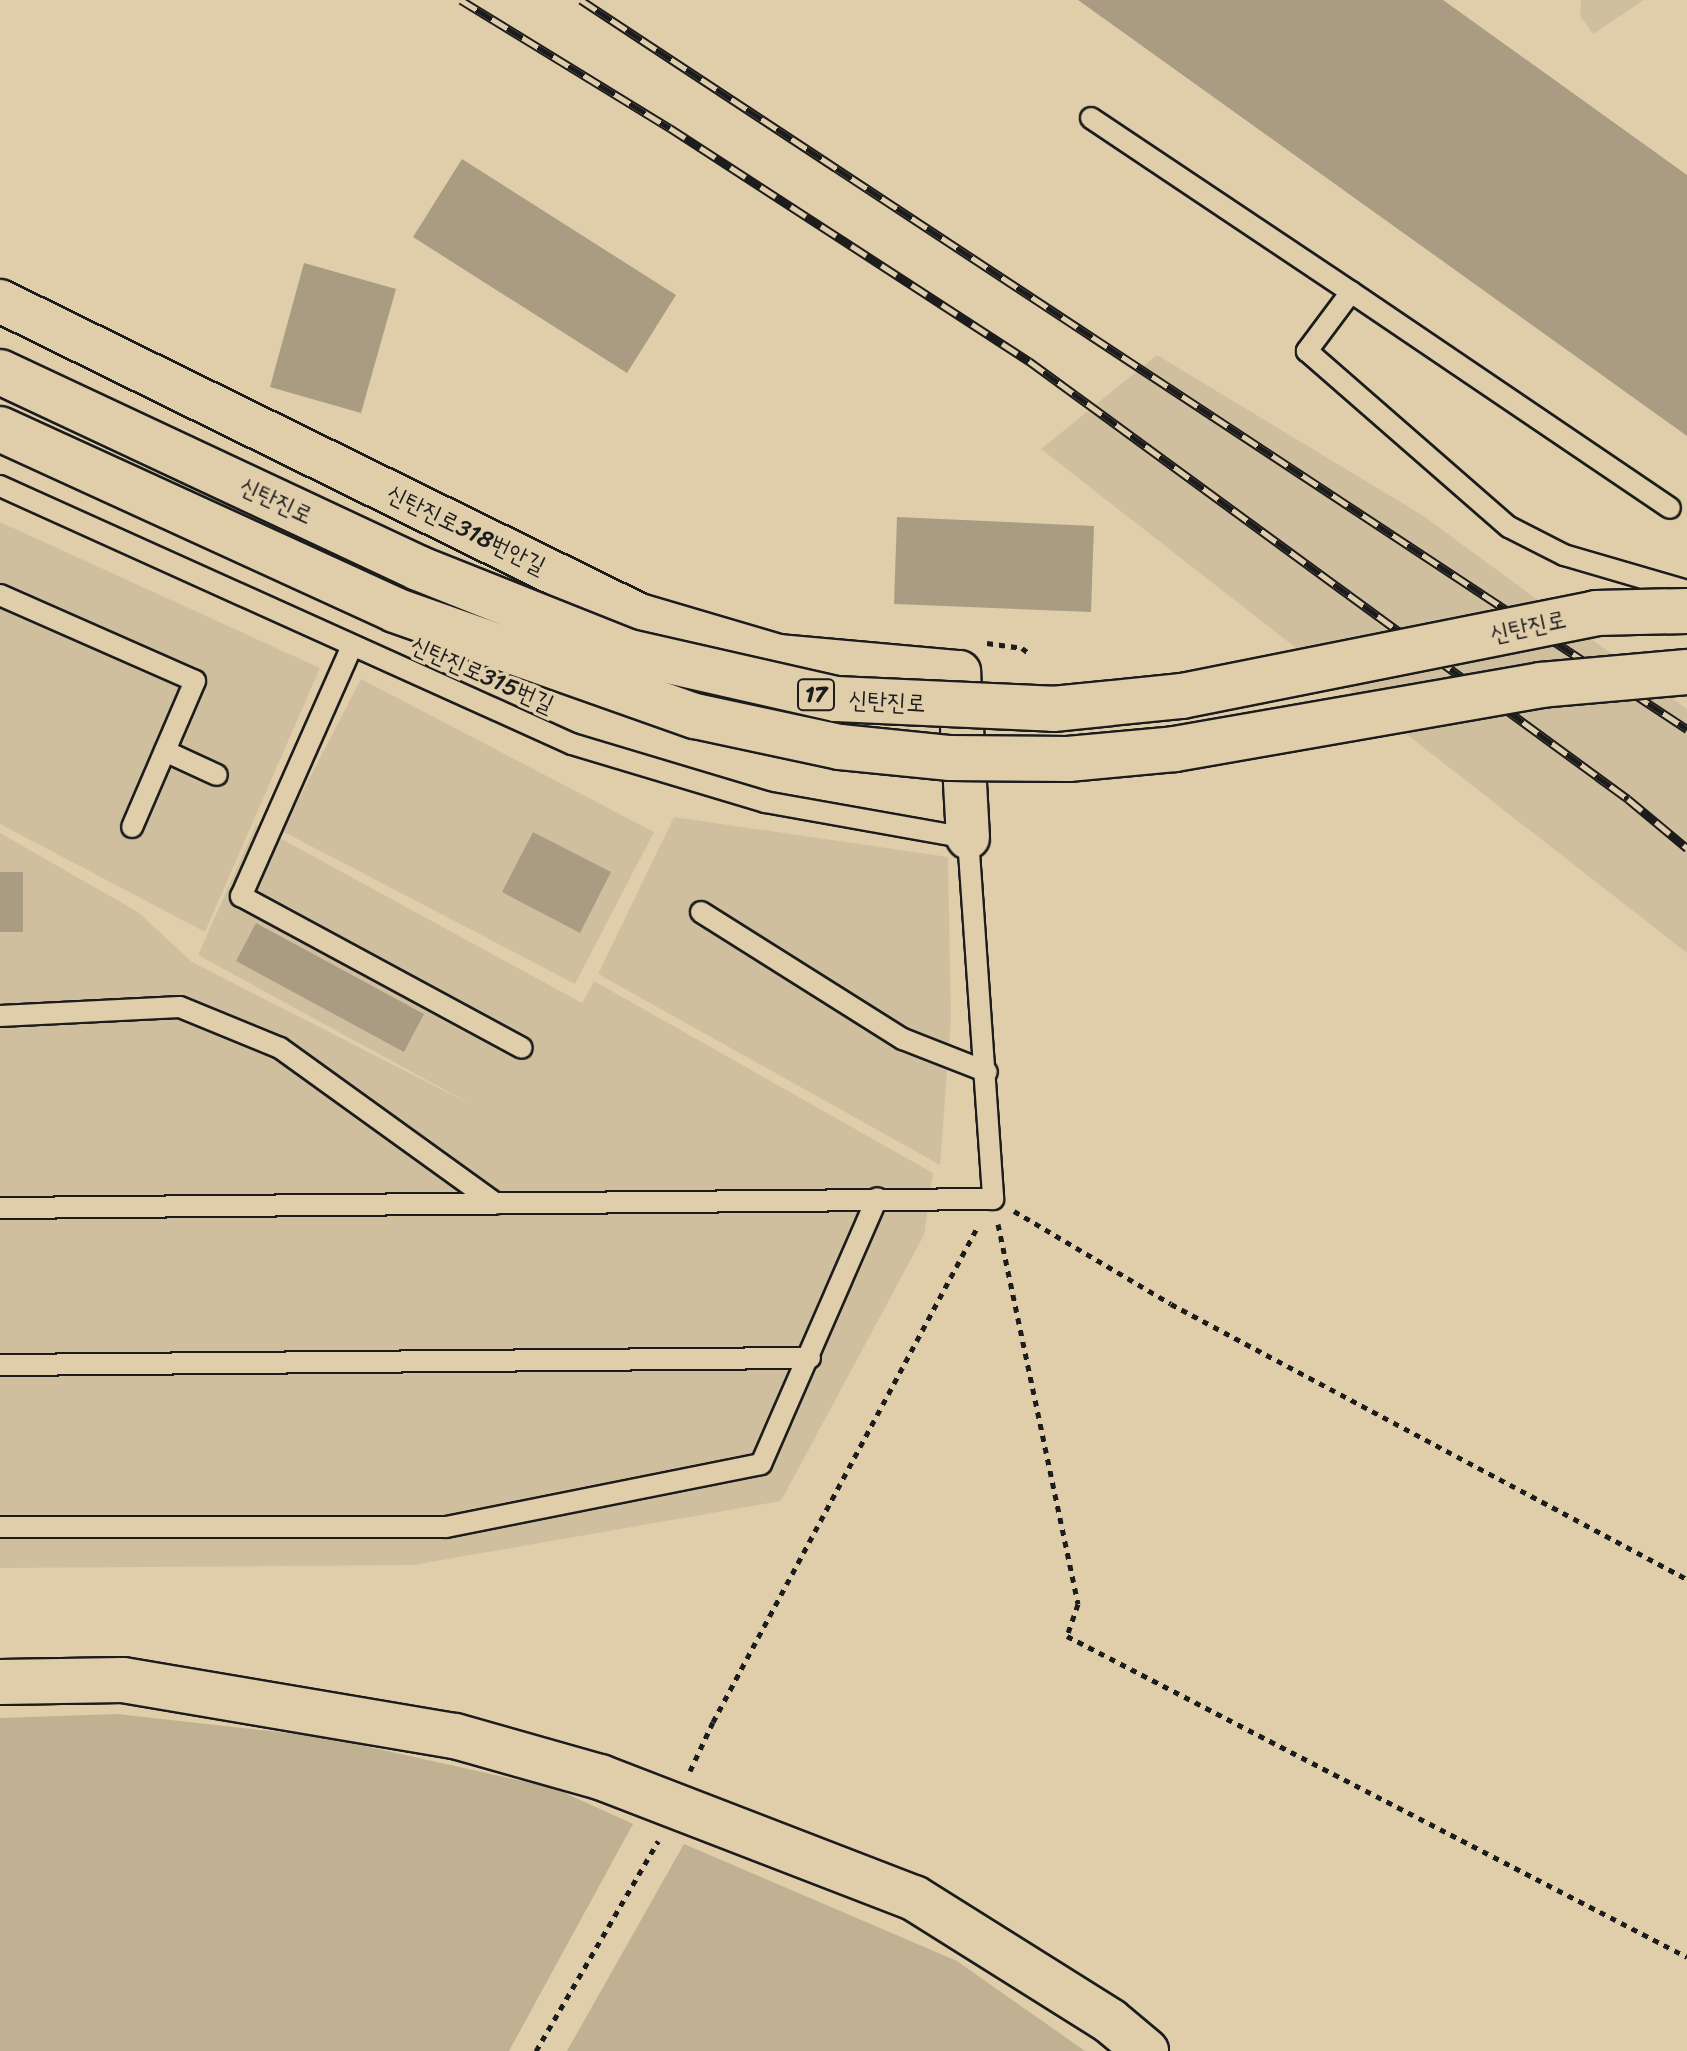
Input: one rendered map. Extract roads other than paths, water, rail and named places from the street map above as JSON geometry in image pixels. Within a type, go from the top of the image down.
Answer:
[{"type":"main road","name":"신탄진로","points":[[0,372],[418,568],[629,652],[836,699],[1053,709],[1182,696],[1596,613],[1687,611]]},
{"type":"main road","name":"신탄진로","points":[[0,429],[395,610],[695,716],[840,747],[950,758],[1068,759],[1175,749],[1541,685],[1687,672]]},
{"type":"main road","points":[[0,1682],[123,1680],[455,1736],[600,1777],[914,1898],[1110,2021],[1146,2051]]},
{"type":"street","name":"신탄진로318번안길","points":[[0,301],[639,615],[778,656],[959,672],[968,838]]},
{"type":"lane","points":[[1091,118],[1670,508]]},
{"type":"lane","points":[[1351,292],[1307,351],[1509,527],[1564,555],[1687,591]]},
{"type":"lane","name":"신탄진로315번길","points":[[0,486],[572,744],[765,802],[968,838]]},
{"type":"lane","points":[[0,595],[195,681],[132,827]]},
{"type":"lane","points":[[352,646],[241,896],[522,1048]]},
{"type":"lane","points":[[165,751],[217,775]]},
{"type":"lane","points":[[0,1208],[993,1199],[987,1072],[968,838]]},
{"type":"lane","points":[[701,912],[903,1039],[987,1072]]},
{"type":"lane","points":[[0,1016],[180,1007],[280,1048],[496,1204]]},
{"type":"lane","points":[[0,1527],[446,1527],[761,1464],[810,1358],[877,1198]]},
{"type":"lane","points":[[0,1365],[810,1358]]},
{"type":"railway","points":[[461,0],[670,128],[1029,361],[1628,799],[1687,848]]},
{"type":"railway","points":[[581,0],[1687,729]]}]
